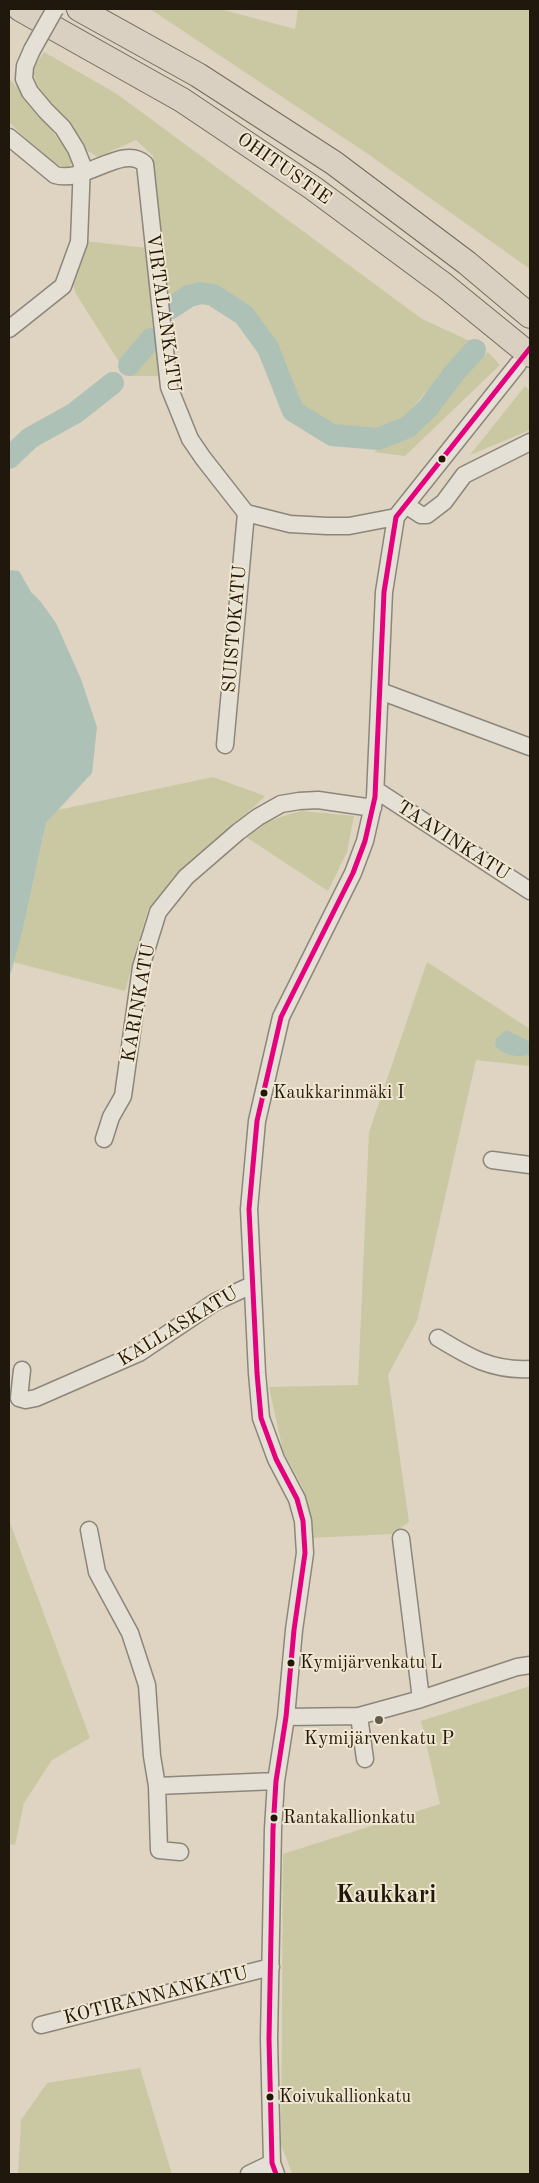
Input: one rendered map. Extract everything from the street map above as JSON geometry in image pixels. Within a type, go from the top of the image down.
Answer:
[{"type":"highway","name":"OHITUSTIE","points":[[20,9],[182,100],[280,166],[444,285],[524,359]]},
{"type":"highway","name":"OHITUSTIE","points":[[79,9],[198,75],[334,163],[467,264],[530,316]]},
{"type":"street","points":[[9,329],[63,286],[79,242],[82,164],[76,149],[63,128],[40,105],[30,92],[24,79],[25,66],[32,50],[55,9]]},
{"type":"street","points":[[9,137],[55,175],[62,177],[83,174]]},
{"type":"street","name":"VIRTALANKATU","points":[[83,174],[112,161],[131,157],[139,158],[145,164],[169,387],[190,439],[246,513]]},
{"type":"street","points":[[249,2174],[274,2168],[269,2039],[271,1892],[276,1781],[286,1717],[294,1630],[305,1553],[303,1521],[297,1499],[276,1459],[261,1418],[249,1209],[257,1121],[268,1064],[281,1017],[353,873],[365,841],[373,808],[376,790],[384,592],[401,511],[524,359]]},
{"type":"street","points":[[246,513],[290,524],[327,526],[348,526],[401,511],[427,515],[444,502],[464,475],[530,442]]},
{"type":"street","name":"SUISTOKATU","points":[[225,745],[246,513]]},
{"type":"street","points":[[380,691],[530,746]]},
{"type":"street","name":"TAAVINKATU","points":[[376,790],[530,891]]},
{"type":"street","name":"KARINKATU","points":[[104,1138],[111,1116],[123,1096],[141,967],[155,921],[158,912],[186,877],[238,832],[258,817],[281,804],[318,800],[373,808]]},
{"type":"street","points":[[492,1160],[530,1165]]},
{"type":"street","name":"KALLASKATU","points":[[22,1370],[19,1398],[26,1400],[36,1398],[140,1352],[215,1302],[252,1285]]},
{"type":"street","points":[[438,1338],[474,1360],[496,1367],[530,1369]]},
{"type":"street","points":[[89,1530],[96,1572],[130,1634],[147,1685],[152,1756],[157,1786],[159,1850],[180,1852]]},
{"type":"street","points":[[401,1538],[421,1699]]},
{"type":"street","points":[[286,1717],[359,1716],[421,1699],[517,1667],[530,1665]]},
{"type":"street","points":[[359,1716],[366,1759]]},
{"type":"street","points":[[157,1786],[276,1781]]},
{"type":"street","name":"KOTIRANNANKATU","points":[[41,2025],[271,1967]]},
{"type":"shaded area","points":[[150,9],[220,9],[295,29],[298,9],[530,9],[530,269],[368,154]]},
{"type":"shaded area","points":[[44,52],[117,94],[422,319],[470,341],[400,422],[375,431],[337,426],[298,402],[276,341],[247,309],[200,283],[166,305],[153,156],[136,140],[98,157],[86,150],[42,95],[32,70]]},
{"type":"shaded area","points":[[9,78],[69,152],[74,161],[67,169],[47,159],[9,122]]},
{"type":"shaded area","points":[[85,241],[147,248],[160,376],[128,376],[76,294],[71,279]]},
{"type":"shaded area","points":[[488,352],[500,365],[405,456],[374,452],[421,427],[462,377]]},
{"type":"shaded area","points":[[525,386],[530,391],[530,430],[470,455]]},
{"type":"shaded area","points":[[9,570],[19,571],[31,592],[41,602],[56,623],[81,679],[97,727],[92,773],[46,823],[23,929],[9,979]]},
{"type":"shaded area","points":[[213,777],[265,796],[148,909],[125,991],[13,962],[23,929],[46,823],[58,810]]},
{"type":"shaded area","points":[[302,811],[354,816],[347,852],[328,891],[243,835],[271,820]]},
{"type":"shaded area","points":[[427,962],[530,1029],[530,1066],[476,1060],[417,1321],[388,1375],[409,1522],[392,1534],[310,1538],[303,1488],[283,1451],[269,1387],[358,1385],[369,1132]]},
{"type":"shaded area","points":[[506,1030],[530,1043],[529,1055],[511,1055],[502,1052],[495,1046],[496,1039]]},
{"type":"shaded area","points":[[9,1520],[90,1738],[52,1760],[24,1803],[15,1845],[9,1844]]},
{"type":"shaded area","points":[[530,1686],[530,2174],[292,2174],[281,2144],[283,1854],[440,1804],[421,1721]]},
{"type":"shaded area","points":[[140,2068],[172,2174],[18,2174],[21,2120],[47,2083]]},
{"type":"waterway","points":[[171,308],[189,296],[201,293],[213,295],[244,315],[268,348],[293,411],[332,435],[378,439],[408,427],[428,408],[455,372],[475,350]]},
{"type":"waterway","points":[[129,365],[151,339]]},
{"type":"waterway","points":[[9,458],[30,438],[75,413],[113,383]]},
{"type":"transit line","points":[[276,2174],[272,2163],[269,2039],[273,1829],[276,1781],[286,1717],[294,1630],[305,1553],[303,1521],[297,1499],[276,1459],[261,1418],[249,1209],[257,1121],[281,1017],[353,873],[365,841],[375,797],[384,592],[396,517],[530,348]]},
{"type":"place","name":"Kaukkarinmäki I","points":[[264,1093]]},
{"type":"place","name":"Kymijärvenkatu L","points":[[291,1663]]},
{"type":"place","name":"Kymijärvenkatu P","points":[[379,1720]]},
{"type":"place","name":"Rantakallionkatu","points":[[274,1818]]},
{"type":"place","name":"Koivukallionkatu","points":[[270,2097]]},
{"type":"district","name":"Kaukkari","points":[[386,1896]]}]
